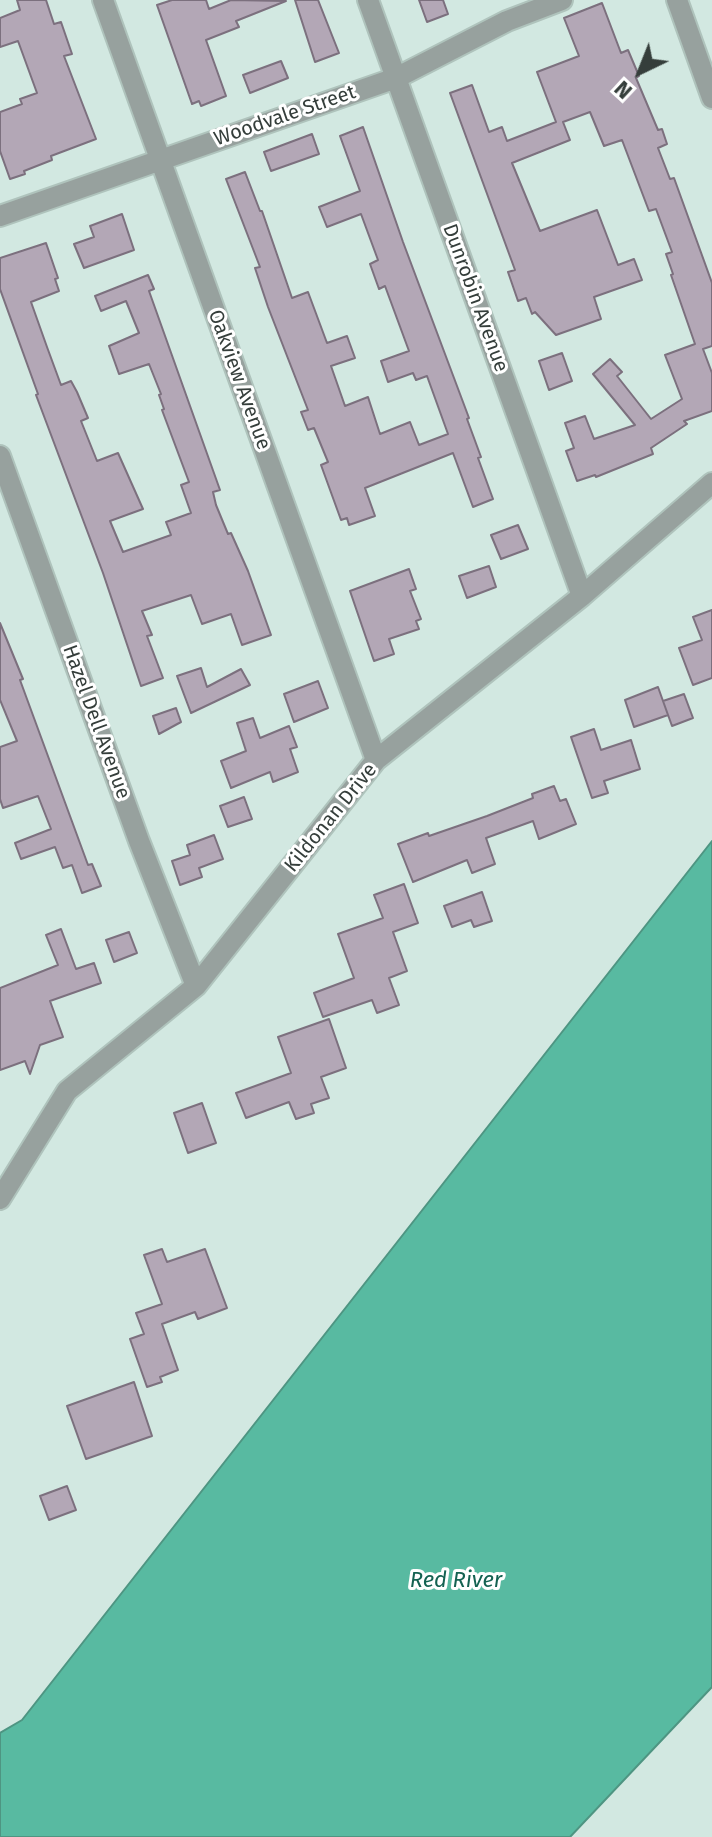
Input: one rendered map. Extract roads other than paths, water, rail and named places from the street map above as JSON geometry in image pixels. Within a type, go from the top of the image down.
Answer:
[{"type":"street","name":"Oakview Avenue","points":[[103,0],[376,760]]},
{"type":"street","name":"Dunrobin Avenue","points":[[368,0],[582,596]]},
{"type":"street","name":"Woodvale Street","points":[[0,216],[396,78],[507,21],[562,0]]},
{"type":"street","points":[[677,0],[712,98]]},
{"type":"street","name":"Hazel Dell Avenue","points":[[0,456],[139,841],[196,986]]},
{"type":"street","name":"Kildonan Drive","points":[[0,1199],[67,1091],[196,986],[376,760],[582,596],[712,483]]},
{"type":"water","name":"Red River","points":[[712,841],[712,1687],[570,1837],[0,1837],[0,1733],[22,1720]]}]
